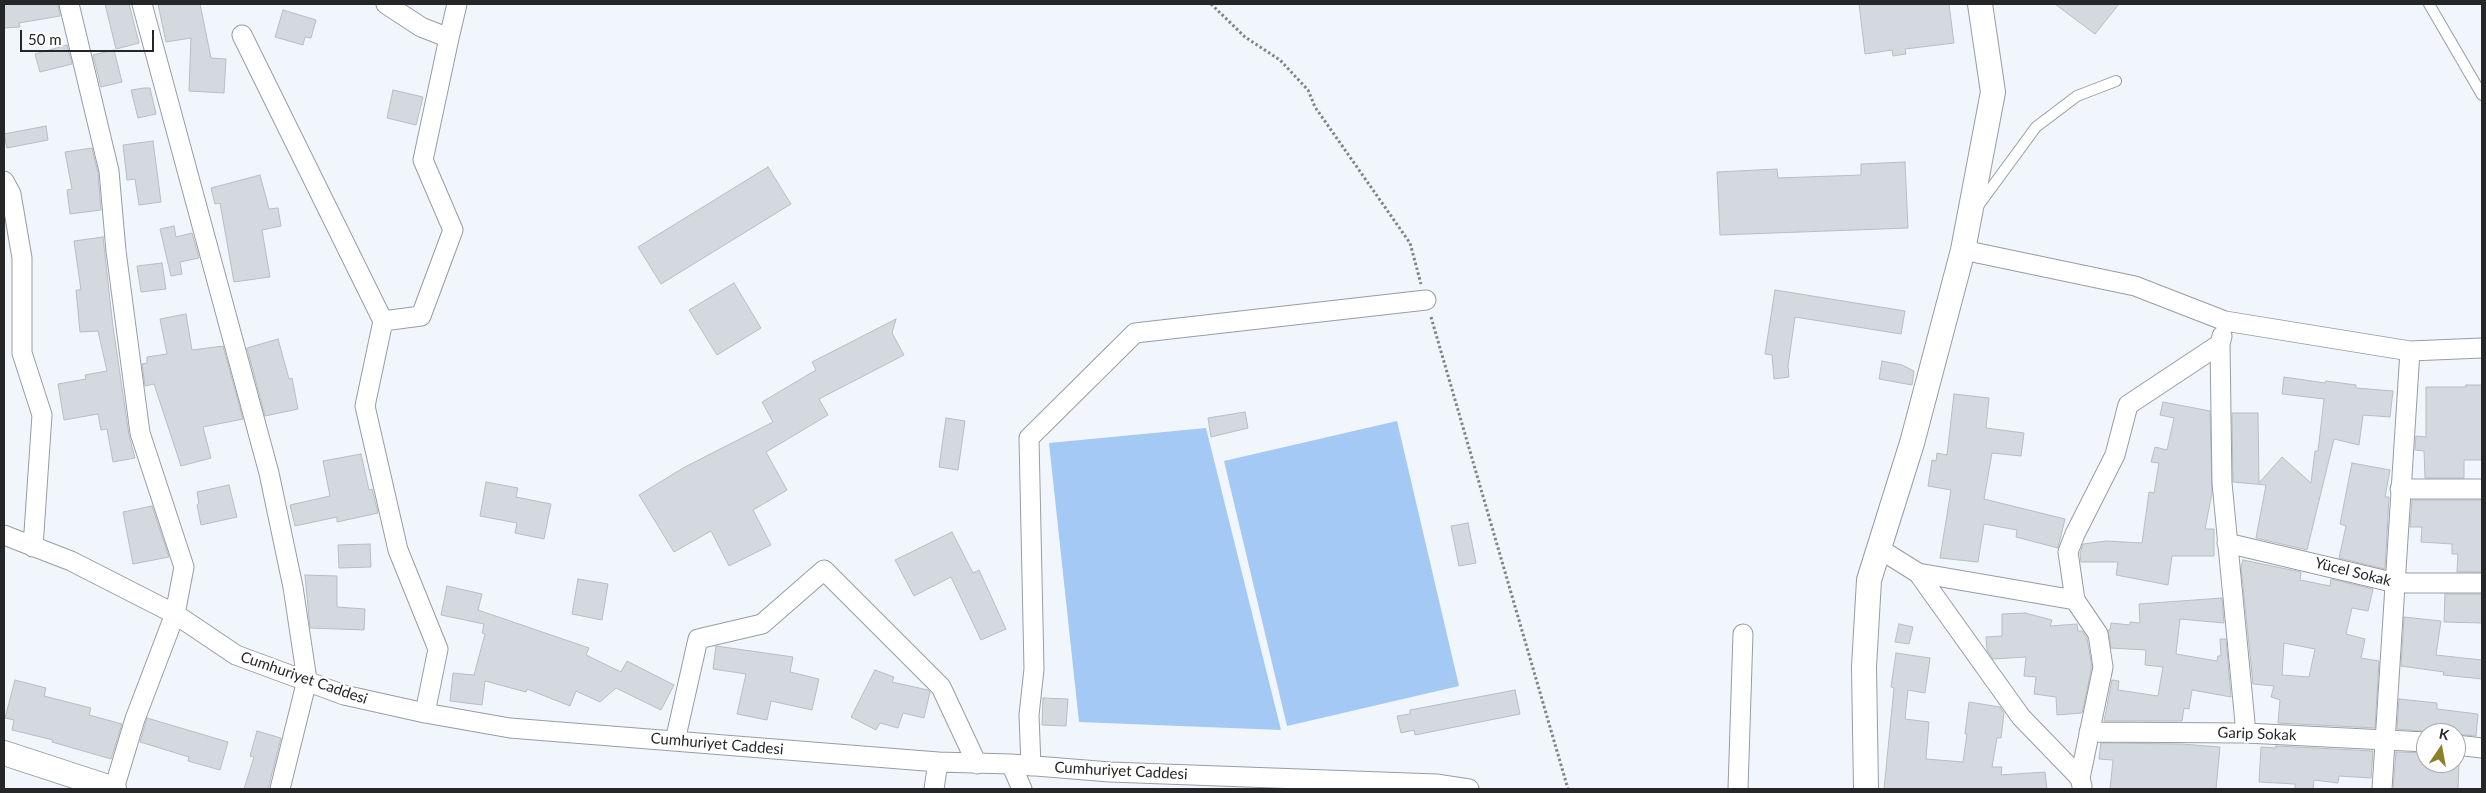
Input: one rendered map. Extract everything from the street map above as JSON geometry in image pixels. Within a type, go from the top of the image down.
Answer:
[{"type":"street","points":[[4,752],[114,789],[136,719],[175,614],[184,567],[140,433],[116,251],[109,171],[69,4]]},
{"type":"street","points":[[142,4],[269,473],[293,587],[307,680],[280,789]]},
{"type":"street","points":[[386,4],[421,27],[449,38]]},
{"type":"street","points":[[383,321],[421,316],[453,230],[423,160],[457,4]]},
{"type":"street","points":[[1866,789],[1864,667],[1869,580],[1912,443],[1963,250],[1970,216],[1993,92],[1980,4]]},
{"type":"street","points":[[242,35],[383,321],[365,406],[398,550],[438,649],[425,713]]},
{"type":"street","points":[[4,181],[11,194],[22,258],[22,353],[42,415],[33,547]]},
{"type":"street","points":[[1963,250],[2135,286],[2225,321],[2410,351],[2482,348]]},
{"type":"street","points":[[1031,766],[1029,715],[1034,669],[1029,438],[1135,333],[1426,300]]},
{"type":"street","points":[[2225,321],[2220,344],[2222,484],[2246,733]]},
{"type":"street","points":[[2081,783],[2089,732],[2103,667],[2098,634],[2075,600],[2068,552],[2075,534],[2115,455],[2128,405],[2220,344]]},
{"type":"street","points":[[2382,789],[2410,351]]},
{"type":"street","points":[[2400,489],[2482,489]]},
{"type":"street","name":"Cumhuriyet Caddesi","points":[[4,535],[71,561],[175,614],[236,655],[344,695],[425,713],[510,728],[938,762],[1011,764],[1110,772],[1354,785],[1436,784],[1469,789]]},
{"type":"street","name":"Yücel Sokak","points":[[2227,543],[2396,584],[2482,583]]},
{"type":"street","points":[[1878,548],[1918,573],[2075,600]]},
{"type":"street","points":[[675,741],[698,639],[762,624],[824,570],[941,687],[978,764]]},
{"type":"street","points":[[1918,573],[2021,717],[2081,783]]},
{"type":"street","points":[[1738,789],[1743,634]]},
{"type":"street","name":"Garip Sokak","points":[[2089,732],[2246,733],[2416,741]]},
{"type":"street","points":[[2466,746],[2482,748]]},
{"type":"street","points":[[934,789],[938,762]]},
{"type":"street","points":[[1011,764],[1022,789]]},
{"type":"lane","points":[[2429,4],[2482,95]]},
{"type":"lane","points":[[1970,216],[2036,127],[2077,96],[2116,81]]},
{"type":"path","points":[[1211,4],[1245,37],[1280,60],[1308,90],[1315,107],[1410,244],[1568,789]]},
{"type":"shaded area","points":[[1397,421],[1459,686],[1287,726],[1224,461]]},
{"type":"shaded area","points":[[1206,428],[1281,730],[1079,722],[1049,443]]},
{"type":"building","points":[[4,4],[58,4],[60,16],[19,23],[20,27],[4,28]]},
{"type":"building","points":[[105,4],[129,4],[139,43],[116,49]]},
{"type":"building","points":[[158,4],[200,4],[211,58],[226,59],[224,93],[189,91],[191,38],[166,42]]},
{"type":"building","points":[[1859,4],[1949,4],[1954,43],[1905,49],[1906,54],[1893,56],[1892,50],[1865,54]]},
{"type":"building","points":[[2055,4],[2119,4],[2095,34]]},
{"type":"building","points":[[283,10],[316,20],[311,38],[305,37],[303,45],[275,37]]},
{"type":"building","points":[[67,45],[72,64],[40,72],[35,54]]},
{"type":"building","points":[[114,50],[122,82],[101,87],[93,55]]},
{"type":"building","points":[[150,88],[156,114],[138,118],[131,90]]},
{"type":"building","points":[[393,90],[423,97],[416,125],[387,118]]},
{"type":"building","points":[[46,126],[48,140],[7,148],[4,134]]},
{"type":"building","points":[[153,141],[161,202],[139,205],[135,179],[127,180],[123,145]]},
{"type":"building","points":[[92,148],[98,173],[101,210],[70,214],[67,190],[72,189],[65,152]]},
{"type":"building","points":[[1905,162],[1908,228],[1720,235],[1717,172],[1777,169],[1778,178],[1861,175],[1861,164]]},
{"type":"building","points":[[768,167],[791,204],[661,284],[638,247]]},
{"type":"building","points":[[260,175],[269,209],[278,208],[281,226],[262,230],[270,277],[234,282],[220,203],[215,204],[211,188]]},
{"type":"building","points":[[174,226],[176,237],[192,233],[199,258],[180,262],[182,274],[171,276],[160,229]]},
{"type":"building","points":[[103,237],[113,327],[129,435],[135,458],[113,462],[107,429],[101,430],[98,414],[64,420],[58,384],[86,379],[85,375],[107,371],[98,331],[80,332],[76,290],[81,290],[74,241]]},
{"type":"building","points":[[162,263],[166,289],[141,292],[137,266]]},
{"type":"building","points":[[734,283],[761,328],[717,355],[689,310]]},
{"type":"building","points":[[1775,290],[1905,311],[1901,334],[1795,317],[1788,366],[1789,377],[1774,379],[1772,355],[1765,354]]},
{"type":"building","points":[[186,314],[192,350],[223,346],[243,419],[203,427],[211,458],[181,466],[154,384],[145,386],[142,364],[147,363],[147,357],[167,354],[160,319]]},
{"type":"building","points":[[896,319],[892,333],[904,355],[819,399],[828,415],[766,452],[787,490],[753,510],[771,545],[729,566],[711,531],[674,552],[639,495],[683,468],[773,422],[762,402],[816,370],[812,362]]},
{"type":"building","points":[[278,339],[289,379],[292,378],[298,409],[265,416],[247,348]]},
{"type":"building","points":[[1882,361],[1902,365],[1914,371],[1912,385],[1879,379]]},
{"type":"building","points":[[2284,377],[2356,385],[2356,388],[2393,391],[2390,417],[2363,415],[2359,445],[2334,439],[2307,550],[2256,538],[2266,485],[2233,482],[2232,413],[2258,413],[2259,483],[2282,457],[2311,483],[2315,451],[2318,451],[2324,399],[2282,394]]},
{"type":"building","points":[[2466,385],[2482,385],[2482,460],[2464,460],[2464,478],[2425,478],[2424,451],[2415,450],[2416,436],[2426,437],[2426,387],[2466,387]]},
{"type":"building","points":[[1954,394],[1989,398],[1986,428],[2024,433],[2021,456],[1992,453],[1984,499],[2065,519],[2058,548],[2016,537],[2017,530],[1984,524],[1978,562],[1940,558],[1951,490],[1928,486],[1932,460],[1936,461],[1937,453],[1947,455]]},
{"type":"building","points":[[2163,402],[2210,411],[2212,493],[2205,529],[2214,529],[2214,556],[2172,556],[2168,585],[2116,575],[2118,562],[2081,562],[2080,553],[2083,544],[2106,541],[2142,543],[2149,492],[2154,493],[2159,463],[2151,462],[2155,447],[2167,450],[2174,418],[2160,415]]},
{"type":"building","points":[[1245,412],[1248,428],[1211,437],[1208,418]]},
{"type":"building","points":[[946,418],[965,421],[958,470],[939,467]]},
{"type":"building","points":[[361,454],[369,490],[372,489],[378,513],[337,522],[337,517],[295,526],[290,505],[330,496],[323,461]]},
{"type":"building","points":[[2352,463],[2390,470],[2385,497],[2389,497],[2385,569],[2339,558],[2346,526],[2340,524]]},
{"type":"building","points":[[486,482],[518,488],[516,497],[551,504],[544,539],[515,533],[517,523],[480,516]]},
{"type":"building","points":[[229,485],[237,517],[201,525],[197,505],[199,503],[197,492]]},
{"type":"building","points":[[2412,500],[2482,500],[2482,572],[2457,572],[2458,554],[2452,554],[2452,544],[2421,542],[2422,527],[2410,527]]},
{"type":"building","points":[[152,506],[169,557],[133,564],[123,512]]},
{"type":"building","points":[[1468,523],[1476,563],[1459,566],[1451,526]]},
{"type":"building","points":[[952,532],[973,573],[979,570],[1006,629],[981,640],[951,577],[914,596],[895,560]]},
{"type":"building","points":[[370,544],[371,567],[339,568],[338,545]]},
{"type":"building","points":[[2243,560],[2301,572],[2300,580],[2330,586],[2331,579],[2373,589],[2368,611],[2352,608],[2346,634],[2365,639],[2361,658],[2379,661],[2375,728],[2278,723],[2280,700],[2271,697],[2274,686],[2253,684],[2241,567]],"holes":[[[2284,643],[2315,649],[2309,677],[2282,675]]]},
{"type":"building","points":[[305,575],[337,576],[337,607],[365,609],[364,630],[310,628]]},
{"type":"building","points":[[578,579],[608,584],[602,620],[572,614]]},
{"type":"building","points":[[447,586],[482,594],[478,610],[589,648],[586,655],[621,672],[627,661],[674,685],[661,710],[616,688],[600,702],[576,691],[570,706],[527,689],[526,692],[485,681],[482,705],[450,701],[453,673],[474,675],[485,634],[482,633],[484,624],[441,615]]},
{"type":"building","points":[[2445,594],[2482,594],[2482,623],[2444,622]]},
{"type":"building","points":[[2222,598],[2224,623],[2180,619],[2176,654],[2217,661],[2218,656],[2221,656],[2220,639],[2226,639],[2231,697],[2192,690],[2189,709],[2184,708],[2182,721],[2104,721],[2112,680],[2119,681],[2118,690],[2158,696],[2163,667],[2145,665],[2146,650],[2111,648],[2108,630],[2110,630],[2111,623],[2130,625],[2130,622],[2140,623],[2139,604]]},
{"type":"building","points":[[2025,613],[2052,620],[2050,626],[2077,624],[2078,631],[2082,631],[2087,638],[2092,667],[2082,713],[2057,715],[2056,697],[2034,694],[2036,677],[2024,676],[2026,657],[1993,659],[1987,650],[1986,637],[2002,636],[2002,614]]},
{"type":"building","points":[[2404,617],[2441,621],[2436,655],[2482,660],[2482,679],[2443,675],[2444,672],[2401,666]]},
{"type":"building","points":[[1899,624],[1913,627],[1909,644],[1895,642]]},
{"type":"building","points":[[716,646],[793,657],[790,672],[819,679],[812,710],[771,701],[767,720],[737,714],[746,674],[713,669]]},
{"type":"building","points":[[1896,653],[1930,658],[1925,693],[1908,690],[1905,719],[1929,722],[1926,759],[1963,762],[1969,702],[2000,707],[2004,713],[2001,738],[1997,738],[1992,767],[2002,767],[2001,775],[2045,772],[2047,789],[1884,789],[1894,688],[1891,687]]},
{"type":"building","points":[[875,670],[894,677],[892,682],[928,690],[930,692],[924,718],[903,713],[898,728],[880,723],[876,730],[851,717]]},
{"type":"building","points":[[15,680],[46,688],[44,696],[91,708],[89,715],[122,724],[111,759],[52,742],[53,740],[12,730],[14,720],[5,718]]},
{"type":"building","points":[[1515,690],[1520,714],[1415,735],[1414,730],[1401,733],[1397,716],[1410,714],[1410,710]]},
{"type":"building","points":[[1043,698],[1068,699],[1066,726],[1042,725]]},
{"type":"building","points":[[2399,699],[2437,703],[2437,709],[2478,714],[2476,736],[2466,735],[2466,723],[2416,723],[2416,731],[2397,729]]},
{"type":"building","points":[[147,718],[228,742],[220,770],[188,761],[189,757],[140,742]]},
{"type":"building","points":[[257,731],[281,738],[268,789],[244,789],[254,757],[250,756]]},
{"type":"building","points":[[2101,743],[2182,744],[2220,747],[2216,789],[2110,789],[2113,760],[2099,759]]},
{"type":"building","points":[[2276,746],[2373,751],[2371,778],[2339,776],[2338,783],[2314,780],[2313,789],[2295,789],[2295,784],[2259,782],[2261,747],[2276,748]]},
{"type":"building","points":[[2396,752],[2416,753],[2416,773],[2459,773],[2458,789],[2393,789]]}]
